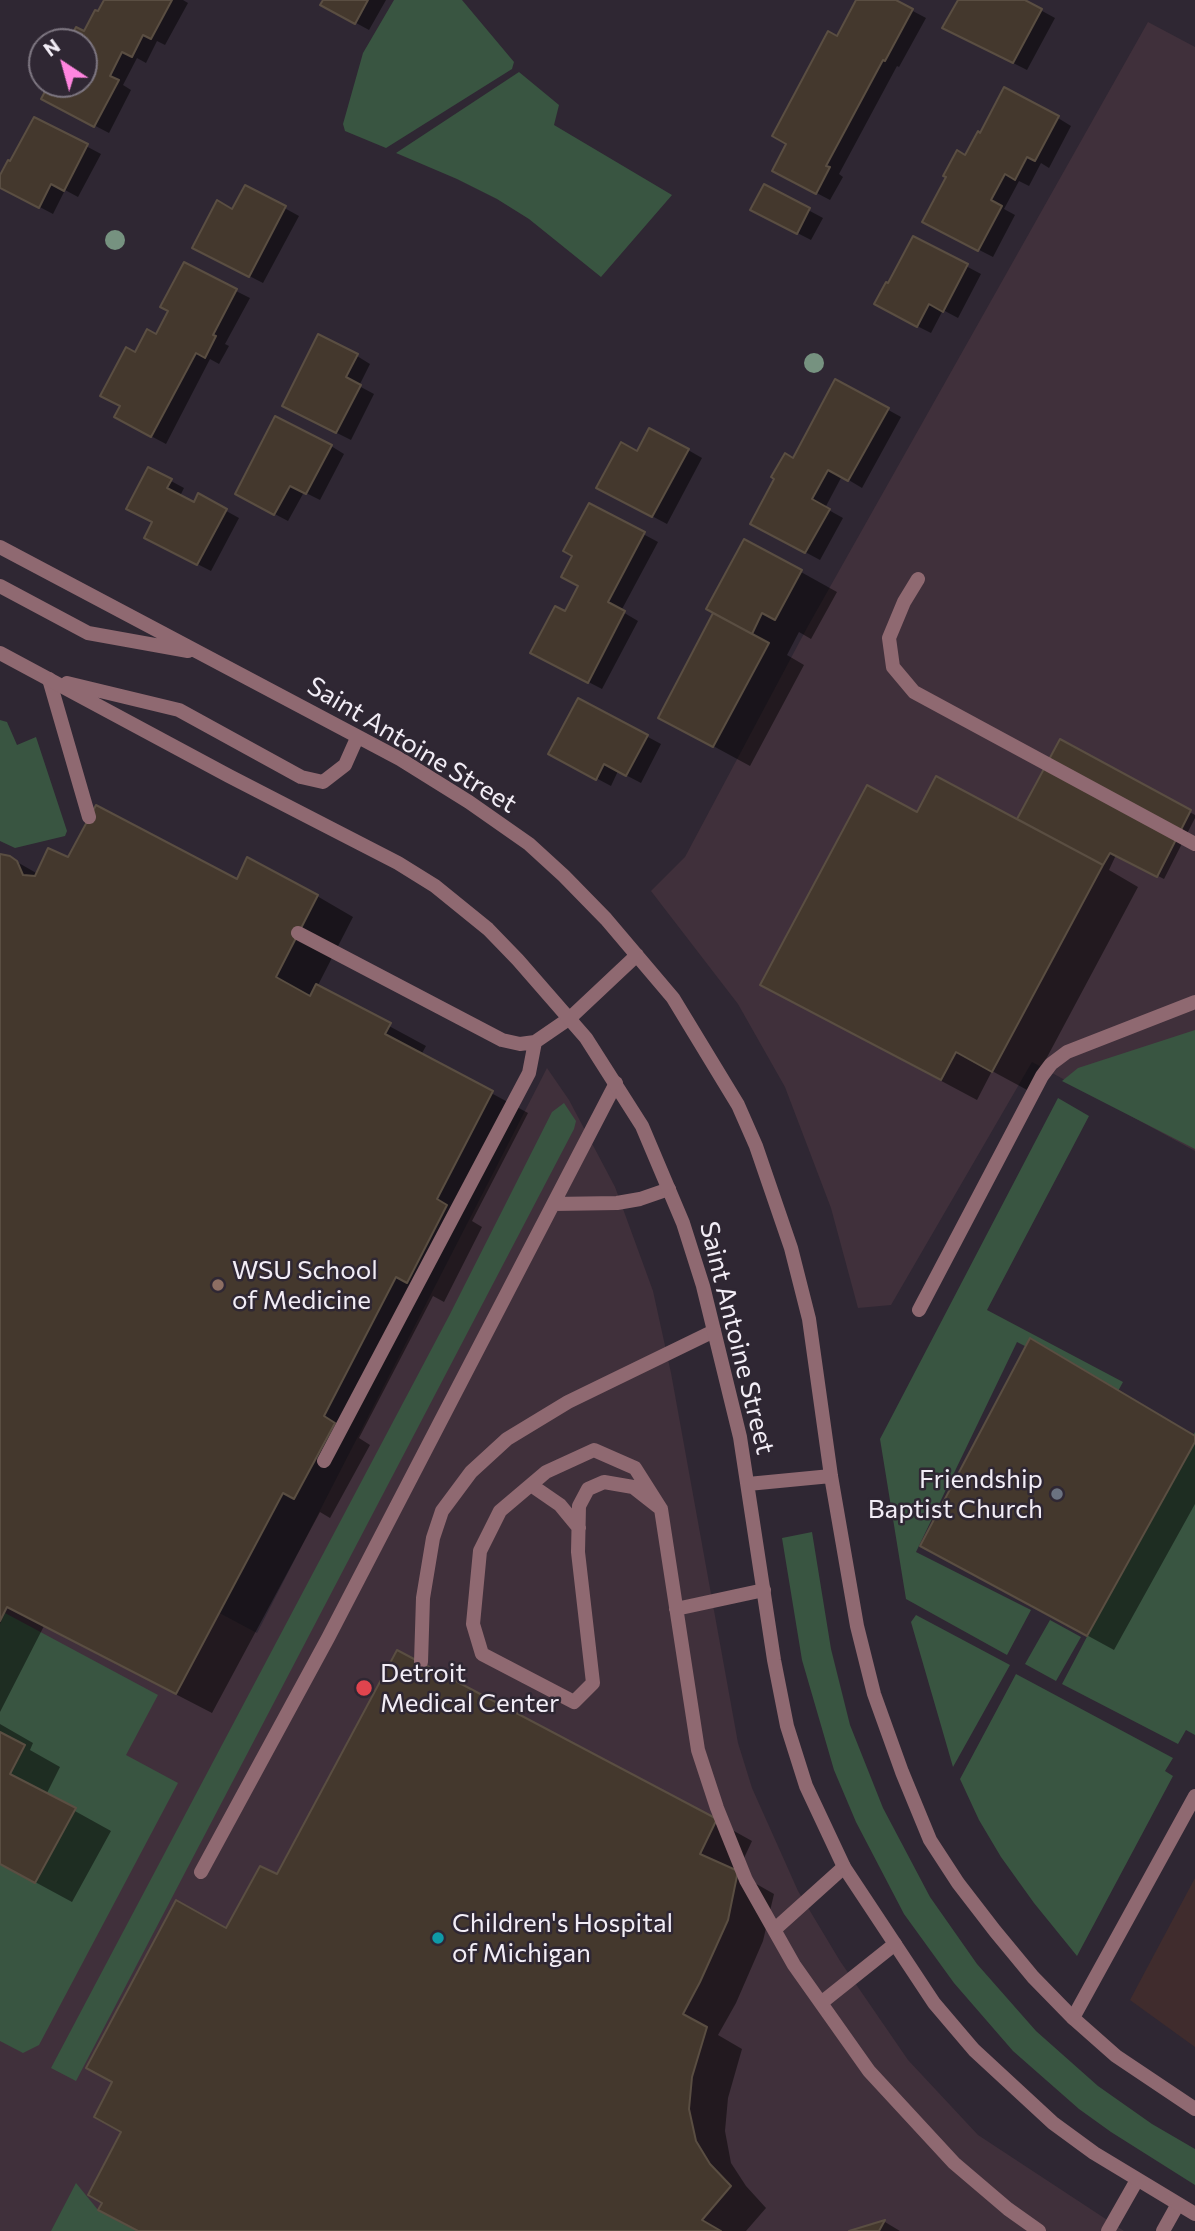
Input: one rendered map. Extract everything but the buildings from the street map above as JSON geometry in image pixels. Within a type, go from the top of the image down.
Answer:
[{"type":"street","name":"Saint Antoine Street","points":[[0,547],[400,759],[469,802],[529,844],[564,876],[638,955],[673,998],[737,1105],[756,1146],[791,1248],[809,1319],[831,1476],[857,1626],[874,1694],[930,1840],[958,1883],[995,1931],[1033,1977],[1073,2018],[1116,2056],[1195,2109]]},
{"type":"street","points":[[918,579],[904,602],[890,638],[893,667],[915,692],[1195,844]]},
{"type":"street","points":[[0,586],[88,633],[203,653]]},
{"type":"street","name":"Saint Antoine Street","points":[[0,653],[398,863],[435,886],[488,929],[570,1018],[597,1054],[642,1126],[683,1223],[703,1286],[740,1437],[787,1726],[806,1786],[844,1867],[934,2003],[974,2050],[1053,2123],[1094,2153],[1195,2214]]},
{"type":"street","points":[[89,817],[49,679],[179,710],[301,777],[323,782],[345,765],[357,738]]},
{"type":"street","points":[[298,933],[502,1040],[520,1044],[535,1042],[570,1018],[638,955]]},
{"type":"street","points":[[919,1310],[1042,1076],[1051,1064],[1067,1052],[1195,1002]]},
{"type":"street","points":[[324,1461],[529,1073],[535,1042]]},
{"type":"street","points":[[201,1872],[328,1638],[616,1083]]},
{"type":"street","points":[[553,1204],[617,1203],[640,1199],[668,1189]]},
{"type":"street","points":[[421,1662],[423,1598],[433,1538],[442,1511],[471,1472],[507,1439],[568,1402],[714,1331]]},
{"type":"street","points":[[661,1509],[633,1487],[604,1482],[588,1489],[579,1506],[578,1552],[593,1683],[574,1702],[482,1654],[473,1624],[480,1551],[500,1511],[546,1472],[594,1450],[635,1468],[661,1509],[698,1750],[746,1880],[794,1965],[869,2071],[954,2163],[1008,2209],[1039,2231]]},
{"type":"street","points":[[748,1484],[831,1476]]},
{"type":"street","points":[[531,1485],[560,1505],[579,1528]]},
{"type":"street","points":[[676,1609],[764,1590]]},
{"type":"street","points":[[1073,2018],[1195,1796]]},
{"type":"street","points":[[775,1930],[844,1867]]},
{"type":"street","points":[[821,2003],[895,1944]]},
{"type":"street","points":[[1108,2231],[1137,2180]]},
{"type":"street","points":[[1163,2231],[1178,2204]]},
{"type":"shaded area","points":[[1148,22],[1195,47],[1195,1151],[1032,1062],[891,1305],[858,1308],[831,1208],[785,1087],[738,1004],[651,891],[685,857],[808,626]]},
{"type":"shaded area","name":"Detroit Medical Center","points":[[547,1068],[569,1100],[615,1187],[653,1291],[671,1373],[738,1743],[752,1788],[798,1891],[840,1961],[908,2060],[978,2135],[1124,2231],[0,2231],[0,1518],[10,1501],[257,1633]]},
{"type":"shaded area","points":[[1195,1878],[1195,2047],[1130,2000]]},
{"type":"green space","points":[[394,0],[462,0],[514,62],[512,69],[386,148],[345,131],[343,124],[363,53]]},
{"type":"green space","points":[[519,72],[559,105],[554,125],[672,195],[601,277],[529,219],[497,199],[396,153]]},
{"type":"green space","points":[[0,720],[7,722],[17,745],[36,737],[67,831],[65,836],[15,848],[0,841]]},
{"type":"green space","points":[[1195,1030],[1195,1149],[1062,1081],[1078,1068]]},
{"type":"green space","points":[[1058,1098],[1089,1116],[987,1310],[1123,1382],[1117,1393],[1017,1342],[916,1552],[1031,1610],[1007,1655],[906,1599],[880,1439]]},
{"type":"green space","points":[[564,1103],[576,1121],[574,1129],[76,2081],[51,2068],[449,1316],[552,1112]]},
{"type":"green space","points":[[1195,1432],[1195,1735],[1186,1730],[1178,1744],[1062,1684]]},
{"type":"green space","points":[[812,1532],[831,1649],[850,1725],[883,1808],[930,1897],[977,1964],[1036,2031],[1098,2086],[1152,2124],[1195,2149],[1195,2185],[1079,2109],[1013,2051],[954,1983],[904,1914],[856,1822],[834,1770],[802,1660],[782,1538]]},
{"type":"green space","points":[[5,1613],[158,1695],[126,1755],[178,1783],[39,2045],[23,2053],[0,2041],[0,1864],[36,1882],[75,1809],[10,1774],[25,1745],[0,1732],[0,1624]]},
{"type":"green space","points":[[916,1615],[1010,1665],[953,1767],[911,1622]]},
{"type":"green space","points":[[1050,1620],[1081,1637],[1056,1681],[1025,1664]]},
{"type":"green space","points":[[1016,1674],[1173,1758],[1165,1771],[1173,1776],[1077,1956],[1001,1857],[979,1820],[960,1779]]},
{"type":"green space","points":[[76,2183],[98,2210],[138,2231],[51,2231]]},
{"type":"place","name":"WSU School of Medicine","points":[[218,1285]]},
{"type":"place","name":"Friendship Baptist Church","points":[[1057,1494]]},
{"type":"place","name":"Detroit Medical Center","points":[[364,1688]]},
{"type":"place","name":"Children's Hospital of Michigan","points":[[438,1938]]}]
